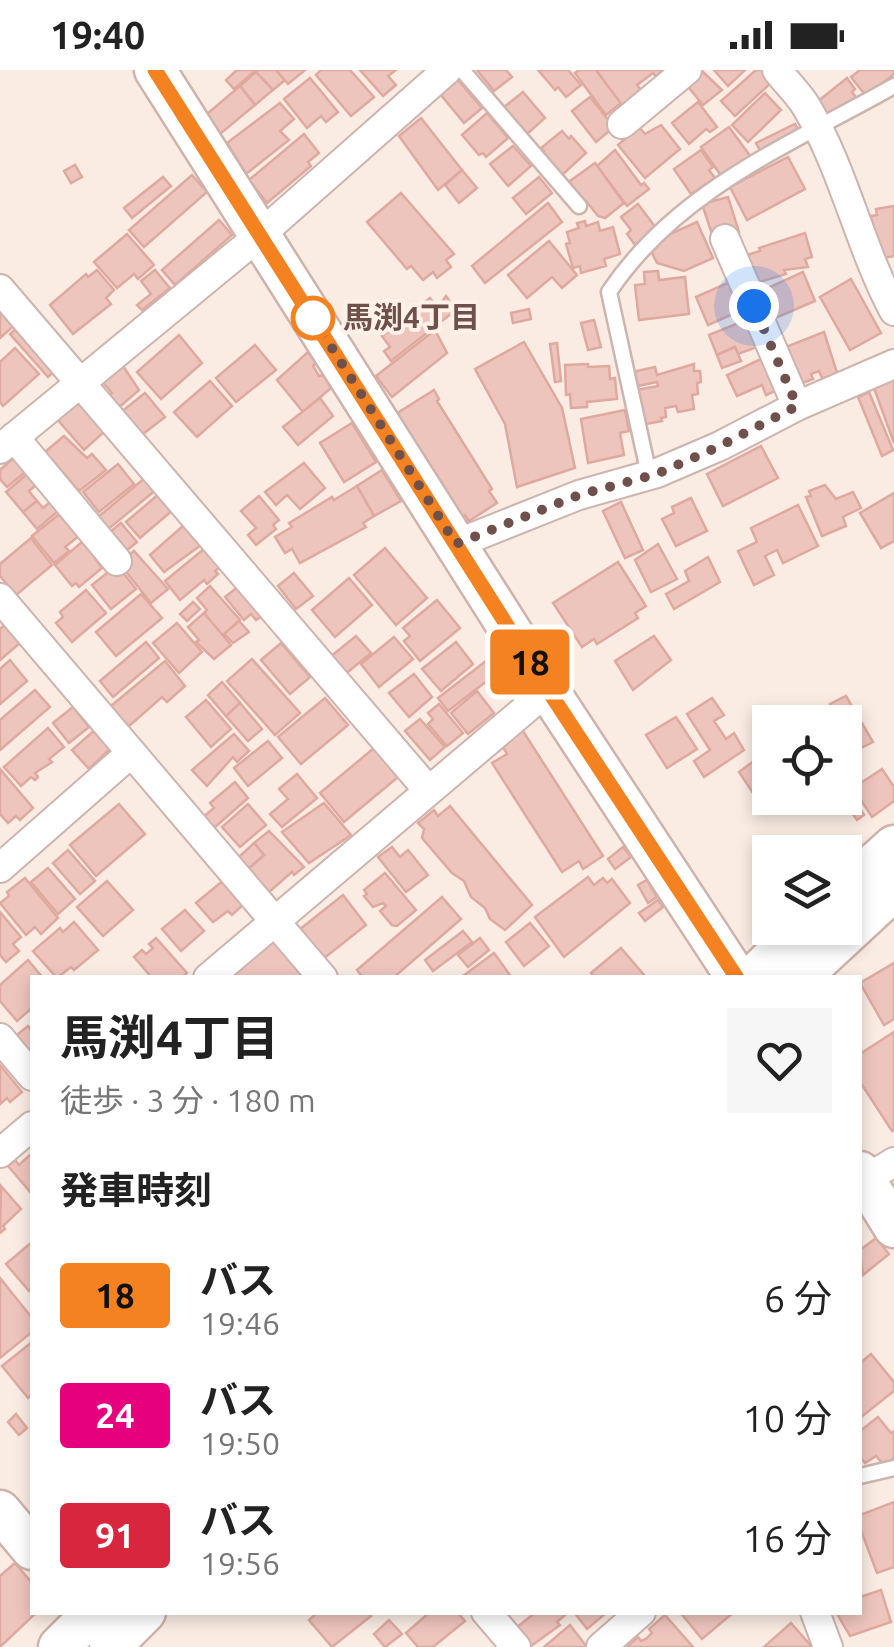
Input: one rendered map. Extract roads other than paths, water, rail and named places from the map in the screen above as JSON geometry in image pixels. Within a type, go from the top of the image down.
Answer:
[{"type":"street","points":[[155,70],[548,690],[735,975]]},
{"type":"street","points":[[117,561],[7,443],[260,234],[447,70]]},
{"type":"street","points":[[622,124],[688,70]]},
{"type":"street","points":[[776,70],[805,104],[841,182],[872,269],[894,311]]},
{"type":"street","points":[[726,240],[797,406]]},
{"type":"street","points":[[0,289],[428,790]]},
{"type":"street","points":[[456,544],[579,495],[649,475],[720,446],[797,406],[894,364]]},
{"type":"street","points":[[0,598],[320,975]]},
{"type":"street","points":[[212,975],[548,690]]},
{"type":"street","points":[[0,868],[131,753]]},
{"type":"street","points":[[862,875],[894,846]]},
{"type":"street","points":[[802,975],[894,890]]},
{"type":"street","points":[[755,975],[786,945]]},
{"type":"street","points":[[0,1038],[30,1074]]},
{"type":"street","points":[[0,1153],[30,1128]]},
{"type":"street","points":[[873,1171],[894,1227]]},
{"type":"street","points":[[0,1511],[30,1547]]},
{"type":"street","points":[[59,1647],[138,1615]]},
{"type":"street","points":[[489,1615],[516,1647]]},
{"type":"street","points":[[601,1647],[638,1615]]},
{"type":"street","points":[[817,1615],[828,1647]]},
{"type":"lane","points":[[462,70],[579,206]]},
{"type":"lane","points":[[649,475],[610,292],[625,268],[707,190],[894,86]]},
{"type":"lane","points":[[862,1476],[894,1468]]},
{"type":"place","name":"馬渕4丁目","points":[[313,318]]}]
